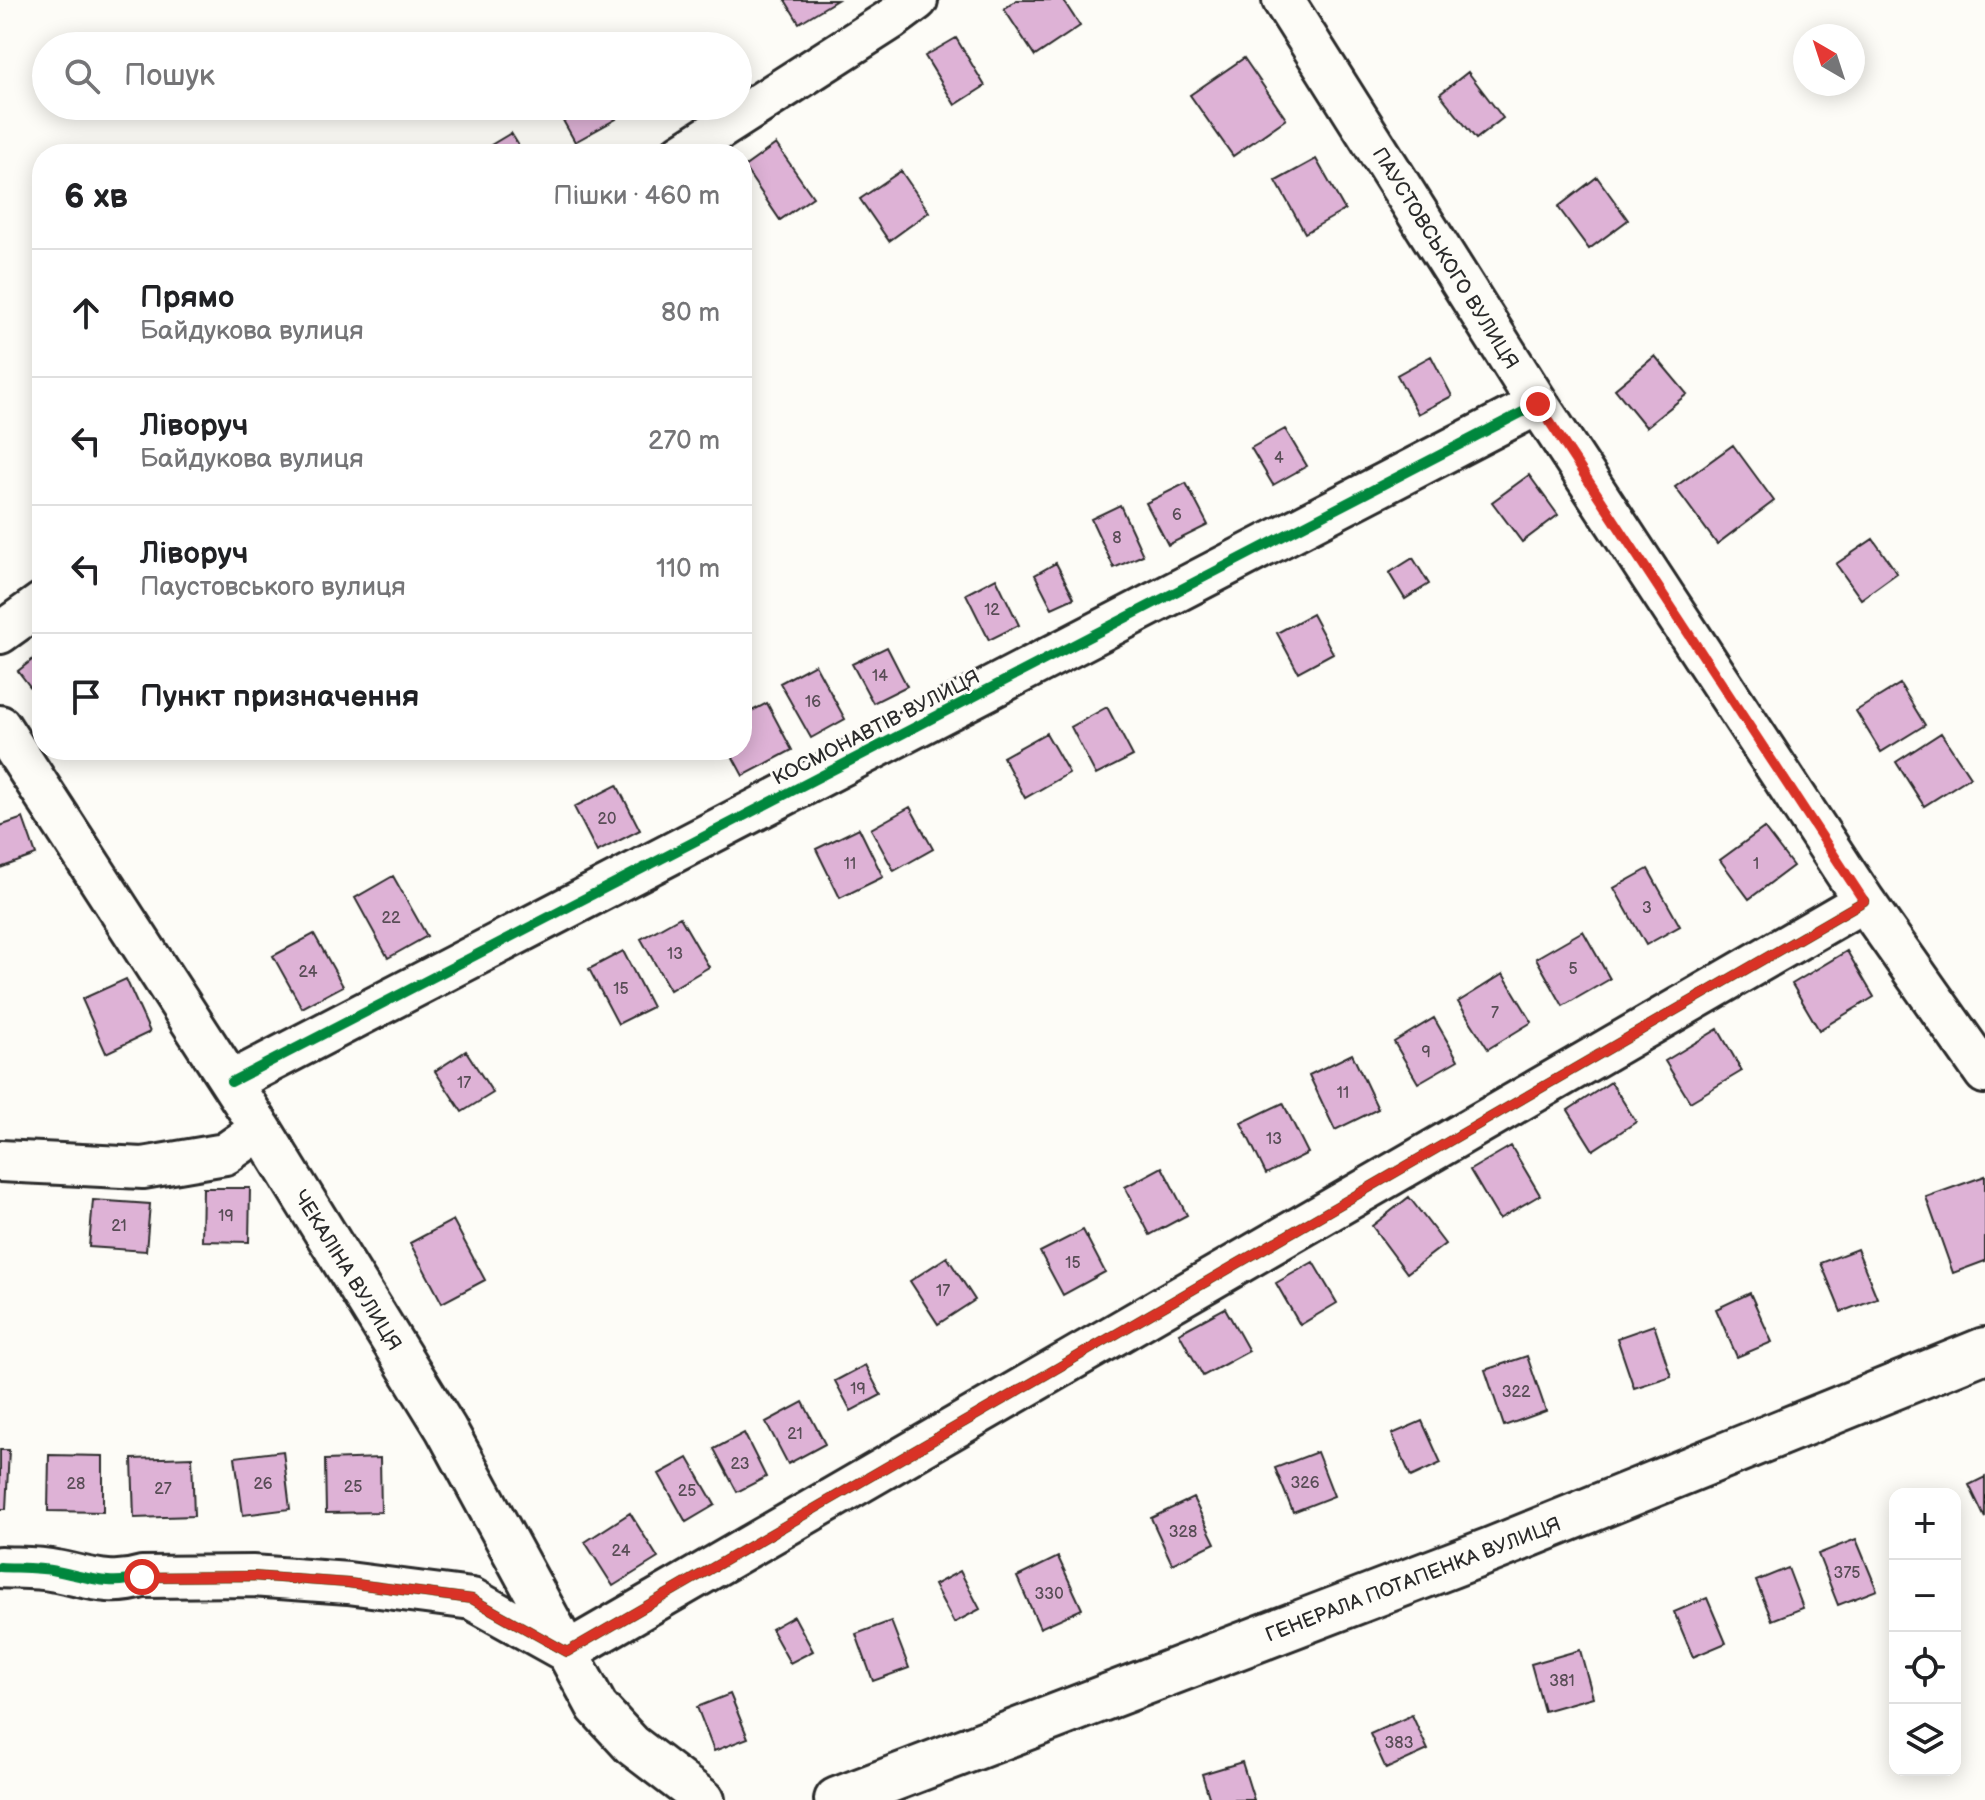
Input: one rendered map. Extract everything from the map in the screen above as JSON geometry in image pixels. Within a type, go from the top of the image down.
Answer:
[{"type":"main road","name":"ГЕНЕРАЛА ПОТАПЕНКА ВУЛИЦЯ","points":[[837,1800],[1491,1550],[1985,1350]]},
{"type":"street","points":[[752,108],[917,0]]},
{"type":"street","name":"ПАУСТОВСЬКОГО ВУЛИЦЯ","points":[[1283,0],[1538,404],[1864,901],[1985,1073]]},
{"type":"street","points":[[697,144],[734,120]]},
{"type":"street","name":"КОСМОНАВТІВ ВУЛИЦЯ","points":[[231,1082],[1538,404]]},
{"type":"street","points":[[0,633],[32,610]]},
{"type":"street","name":"ЧЕКАЛІНА ВУЛИЦЯ","points":[[0,726],[261,1129],[446,1429],[597,1707],[632,1745],[704,1800]]},
{"type":"street","points":[[0,1567],[54,1570],[101,1582],[126,1582],[142,1577],[252,1576],[348,1583],[472,1599],[567,1652],[1864,901]]},
{"type":"street","points":[[0,1161],[143,1168],[225,1154],[261,1129]]},
{"type":"building","points":[[785,0],[837,0],[799,23]]},
{"type":"building","points":[[1017,0],[1063,0],[1080,26],[1035,56],[1004,9]]},
{"type":"building","points":[[956,38],[985,86],[955,105],[925,56]]},
{"type":"building","points":[[1244,58],[1286,119],[1233,156],[1190,95]]},
{"type":"building","points":[[1468,72],[1503,118],[1476,139],[1440,94]]},
{"type":"building","points":[[563,120],[614,120],[575,142]]},
{"type":"building","points":[[511,133],[518,144],[493,144]]},
{"type":"building","points":[[776,144],[813,197],[780,220],[752,179],[752,161]]},
{"type":"building","points":[[1316,159],[1345,210],[1305,233],[1276,181]]},
{"type":"building","points":[[901,171],[929,212],[889,241],[860,199]]},
{"type":"building","points":[[1597,177],[1628,220],[1589,249],[1558,207]]},
{"type":"building","points":[[1431,356],[1452,396],[1418,414],[1397,375]]},
{"type":"building","points":[[1655,356],[1687,394],[1646,427],[1615,389]]},
{"type":"building","points":[[1285,429],[1307,466],[1273,485],[1251,448]]},
{"type":"building","points":[[1733,445],[1774,501],[1717,544],[1675,487]]},
{"type":"building","points":[[1529,475],[1558,515],[1522,542],[1492,502]]},
{"type":"building","points":[[1186,483],[1208,525],[1168,545],[1146,503]]},
{"type":"building","points":[[1120,505],[1143,555],[1114,568],[1091,519]]},
{"type":"building","points":[[1873,539],[1897,573],[1861,599],[1836,564]]},
{"type":"building","points":[[1413,558],[1429,584],[1405,599],[1389,573]]},
{"type":"building","points":[[1056,563],[1074,598],[1052,608],[1035,575]]},
{"type":"building","points":[[996,578],[1019,625],[989,640],[966,594]]},
{"type":"building","points":[[1312,614],[1333,653],[1298,672],[1277,633]]},
{"type":"building","points":[[887,647],[907,686],[873,703],[852,664]]},
{"type":"building","points":[[32,660],[32,689],[18,671]]},
{"type":"building","points":[[815,664],[845,719],[811,738],[780,683]]},
{"type":"building","points":[[1900,684],[1925,725],[1881,752],[1856,711]]},
{"type":"building","points":[[767,703],[792,750],[743,776],[734,760],[752,760],[752,711]]},
{"type":"building","points":[[1107,707],[1133,756],[1096,775],[1071,727]]},
{"type":"building","points":[[1046,733],[1069,773],[1025,798],[1003,757]]},
{"type":"building","points":[[1941,733],[1970,777],[1924,806],[1896,762]]},
{"type":"building","points":[[617,785],[640,830],[597,852],[574,807]]},
{"type":"building","points":[[910,807],[933,849],[894,871],[871,829]]},
{"type":"building","points":[[23,818],[36,855],[0,868],[0,826]]},
{"type":"building","points":[[859,828],[883,877],[840,898],[816,849]]},
{"type":"building","points":[[1764,828],[1793,866],[1749,899],[1720,860]]},
{"type":"building","points":[[1648,869],[1680,926],[1646,945],[1614,888]]},
{"type":"building","points":[[393,876],[427,936],[388,958],[355,898]]},
{"type":"building","points":[[680,917],[709,967],[670,990],[641,939]]},
{"type":"building","points":[[1583,931],[1610,979],[1563,1006],[1536,958]]},
{"type":"building","points":[[314,934],[343,986],[302,1008],[273,956]]},
{"type":"building","points":[[623,951],[652,1007],[618,1024],[589,969]]},
{"type":"building","points":[[1847,951],[1874,997],[1819,1030],[1792,984]]},
{"type":"building","points":[[1503,974],[1532,1022],[1488,1049],[1458,1002]]},
{"type":"building","points":[[126,979],[150,1032],[106,1053],[82,999]]},
{"type":"building","points":[[1434,1018],[1458,1060],[1418,1083],[1394,1042]]},
{"type":"building","points":[[1718,1029],[1742,1071],[1690,1102],[1665,1061]]},
{"type":"building","points":[[466,1051],[493,1093],[462,1112],[435,1071]]},
{"type":"building","points":[[1352,1054],[1378,1109],[1335,1130],[1309,1075]]},
{"type":"building","points":[[1611,1082],[1636,1122],[1593,1150],[1568,1110]]},
{"type":"building","points":[[1283,1103],[1308,1153],[1266,1174],[1241,1123]]},
{"type":"building","points":[[1511,1146],[1540,1195],[1499,1219],[1470,1170]]},
{"type":"building","points":[[1162,1167],[1187,1215],[1150,1235],[1125,1187]]},
{"type":"building","points":[[1985,1176],[1985,1261],[1953,1273],[1926,1197]]},
{"type":"building","points":[[203,1188],[250,1188],[249,1242],[202,1241]]},
{"type":"building","points":[[1409,1197],[1445,1244],[1407,1273],[1372,1226]]},
{"type":"building","points":[[93,1200],[150,1204],[146,1251],[89,1247]]},
{"type":"building","points":[[453,1220],[485,1280],[442,1303],[410,1243]]},
{"type":"building","points":[[1083,1230],[1105,1272],[1063,1295],[1040,1252]]},
{"type":"building","points":[[1857,1249],[1877,1298],[1841,1312],[1821,1263]]},
{"type":"building","points":[[947,1257],[975,1300],[938,1324],[910,1281]]},
{"type":"building","points":[[1313,1262],[1337,1303],[1300,1325],[1276,1283]]},
{"type":"building","points":[[1750,1293],[1772,1342],[1737,1357],[1716,1309]]},
{"type":"building","points":[[1225,1308],[1249,1351],[1203,1376],[1179,1333]]},
{"type":"building","points":[[1654,1325],[1671,1376],[1634,1388],[1617,1338]]},
{"type":"building","points":[[1527,1356],[1546,1411],[1504,1426],[1485,1370]]},
{"type":"building","points":[[865,1365],[881,1395],[851,1411],[835,1381]]},
{"type":"building","points":[[803,1402],[825,1444],[788,1464],[766,1422]]},
{"type":"building","points":[[1422,1421],[1441,1463],[1411,1477],[1392,1434]]},
{"type":"building","points":[[744,1433],[766,1477],[737,1492],[714,1449]]},
{"type":"building","points":[[0,1450],[9,1450],[6,1509],[0,1509]]},
{"type":"building","points":[[283,1451],[290,1509],[243,1515],[235,1457]]},
{"type":"building","points":[[1317,1452],[1334,1496],[1293,1512],[1275,1468]]},
{"type":"building","points":[[49,1455],[103,1456],[103,1512],[48,1511]]},
{"type":"building","points":[[192,1457],[194,1516],[134,1518],[132,1459]]},
{"type":"building","points":[[380,1458],[381,1512],[326,1513],[325,1460]]},
{"type":"building","points":[[688,1458],[715,1505],[686,1522],[659,1474]]},
{"type":"building","points":[[1985,1477],[1985,1518],[1969,1485]]},
{"type":"building","points":[[1193,1498],[1215,1543],[1172,1564],[1151,1518]]},
{"type":"building","points":[[630,1513],[658,1558],[613,1586],[585,1542]]},
{"type":"building","points":[[1856,1539],[1877,1590],[1838,1605],[1818,1554]]},
{"type":"building","points":[[1058,1557],[1082,1609],[1040,1628],[1017,1577]]},
{"type":"building","points":[[1788,1568],[1803,1608],[1772,1620],[1756,1581]]},
{"type":"building","points":[[960,1571],[980,1609],[954,1623],[934,1585]]},
{"type":"building","points":[[1707,1598],[1726,1643],[1693,1657],[1674,1612]]},
{"type":"building","points":[[794,1616],[813,1651],[790,1663],[771,1629]]},
{"type":"building","points":[[891,1621],[909,1668],[873,1681],[856,1634]]},
{"type":"building","points":[[1580,1650],[1593,1697],[1544,1711],[1531,1664]]},
{"type":"building","points":[[730,1694],[748,1738],[714,1751],[697,1707]]},
{"type":"building","points":[[1412,1715],[1428,1750],[1386,1769],[1370,1734]]},
{"type":"building","points":[[1242,1762],[1254,1800],[1210,1800],[1202,1774]]},
{"type":"cycle path","points":[[231,1082],[1538,404]]},
{"type":"cycle path","points":[[0,1567],[35,1568],[109,1581],[142,1577],[252,1576],[348,1583],[472,1599],[567,1652],[1864,901]]},
{"type":"route","points":[[142,1577],[252,1576],[348,1583],[472,1599],[567,1652],[1864,901],[1538,404]]}]
